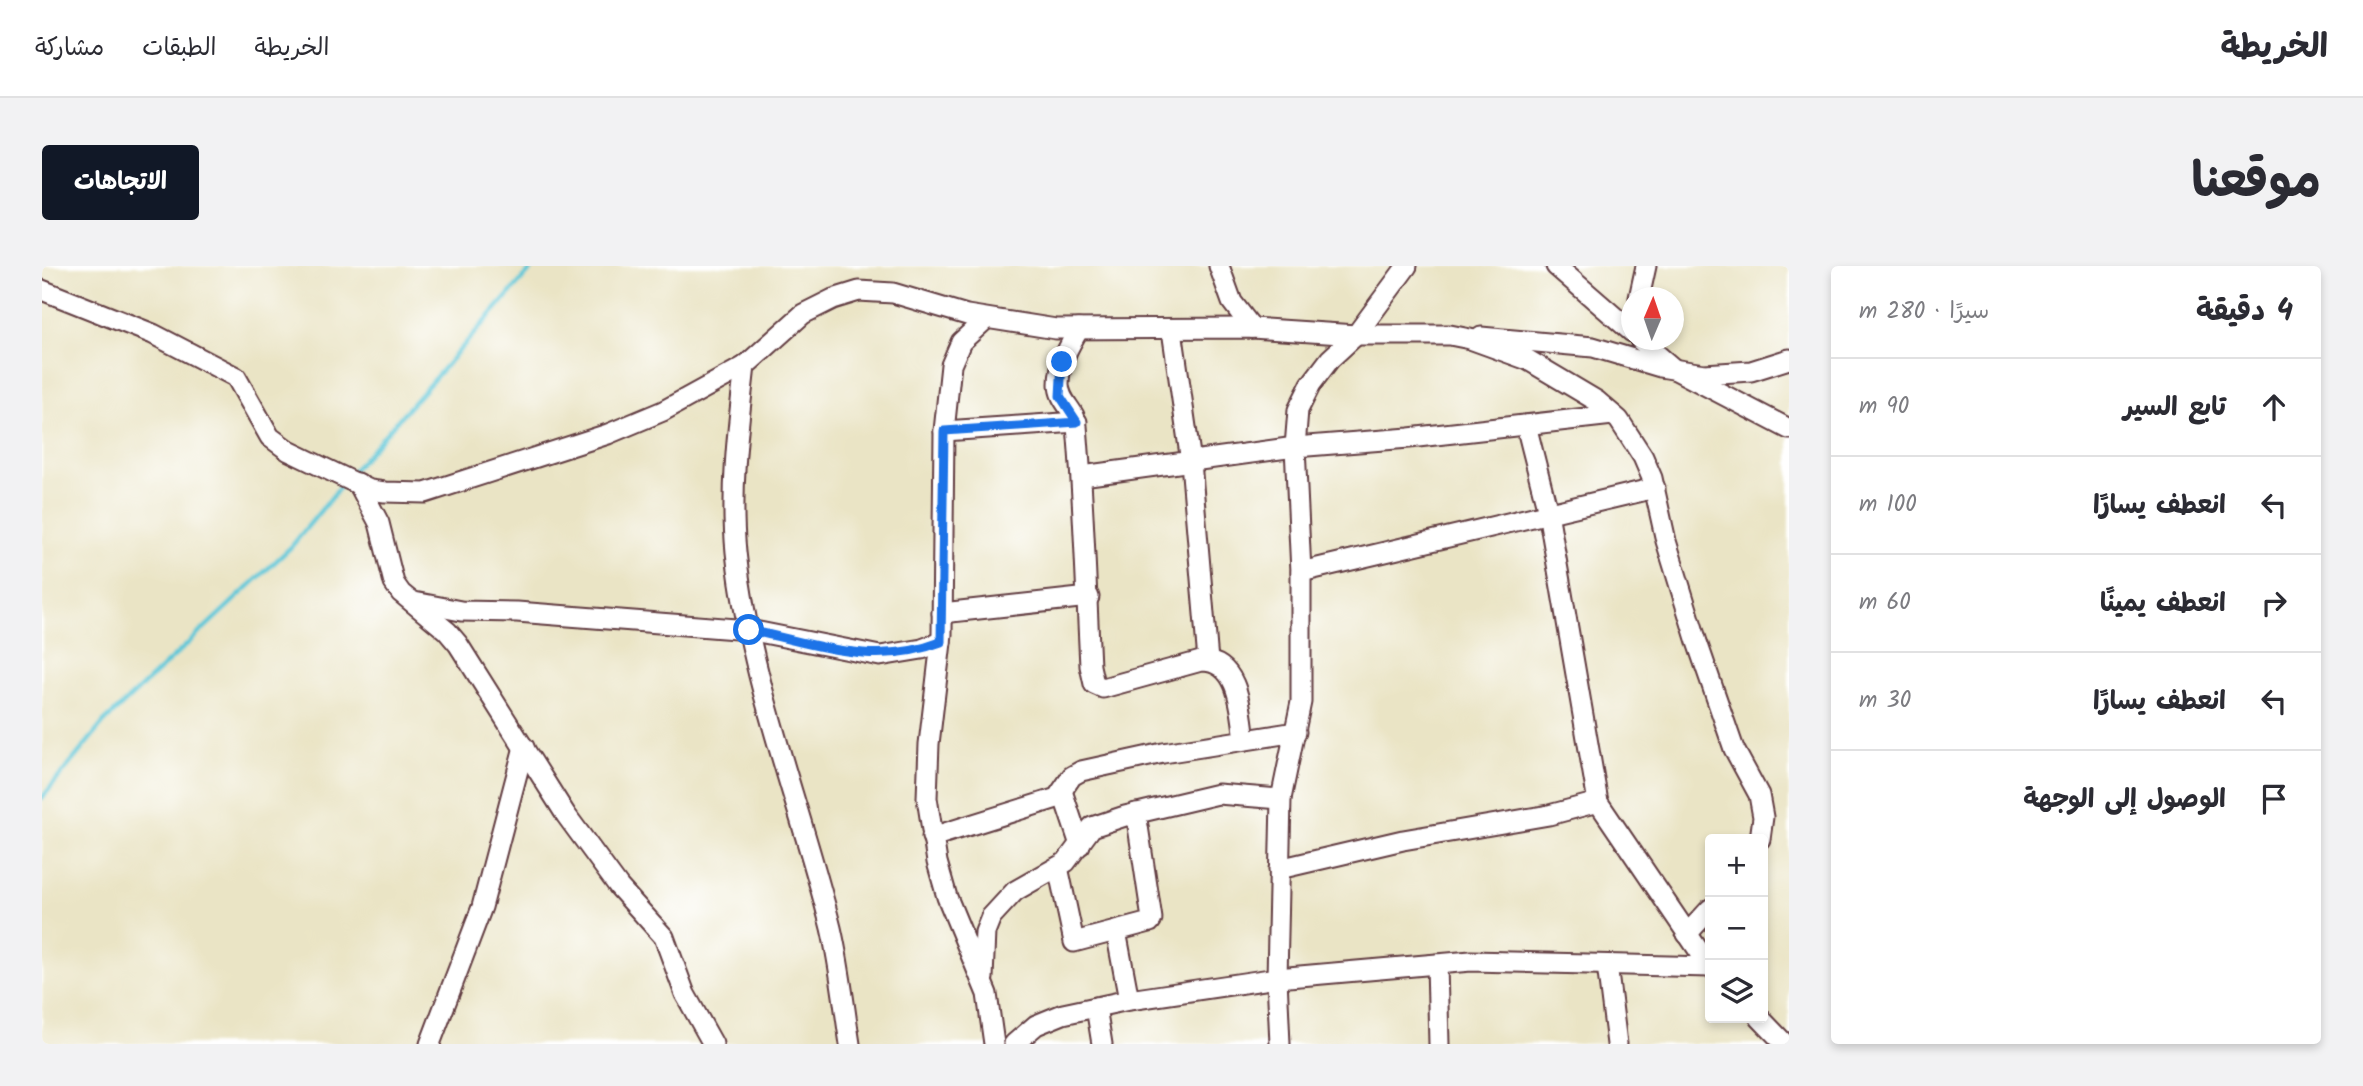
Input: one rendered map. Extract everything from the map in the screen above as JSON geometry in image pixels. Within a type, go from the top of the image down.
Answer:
[{"type":"street","points":[[1219,266],[1232,302],[1252,328]]},
{"type":"street","points":[[1280,1044],[1277,978],[1281,799],[1296,732],[1302,672],[1301,572],[1295,447],[1298,411],[1311,384],[1330,359],[1356,335],[1408,266]]},
{"type":"street","points":[[1556,266],[1621,321]]},
{"type":"street","points":[[1641,287],[1646,266]]},
{"type":"street","points":[[42,290],[153,334],[236,377],[270,437],[289,451],[370,490],[385,492],[425,492],[608,434],[663,411],[746,366],[803,314],[833,299],[859,291],[893,293],[1013,324],[1079,329],[1252,328],[1356,335],[1450,335],[1593,347],[1703,374],[1751,371],[1789,359]]},
{"type":"street","points":[[986,319],[967,334],[951,365],[944,431],[941,642],[929,744],[927,798],[932,837],[947,897],[983,985],[994,1044]]},
{"type":"street","points":[[1079,329],[1062,362],[1059,386],[1065,406],[1077,422],[1083,476],[1090,666],[1096,686],[1103,688],[1208,661],[1222,667],[1233,681],[1245,740]]},
{"type":"street","points":[[1172,330],[1191,462],[1208,661]]},
{"type":"street","points":[[1450,335],[1470,339],[1528,360],[1561,378],[1613,415],[1643,457],[1655,488],[1666,541],[1696,642],[1734,749],[1759,795],[1763,817],[1761,834]]},
{"type":"street","points":[[1652,350],[1674,369],[1789,429]]},
{"type":"street","points":[[746,366],[738,428],[735,517],[738,561],[749,630],[780,754],[831,928],[850,1044]]},
{"type":"street","points":[[1083,476],[1295,447],[1613,415]]},
{"type":"street","points":[[944,431],[1077,422]]},
{"type":"street","points":[[1526,425],[1548,512],[1598,802],[1705,960]]},
{"type":"street","points":[[358,483],[379,523],[394,583],[458,644],[566,815],[605,869],[664,937],[685,994],[713,1044]]},
{"type":"street","points":[[1301,572],[1655,488]]},
{"type":"street","points":[[942,613],[1089,597]]},
{"type":"street","points":[[410,601],[461,611],[517,612],[749,630],[880,656],[922,649],[941,642]]},
{"type":"street","points":[[932,837],[1049,802],[1063,794],[1072,776],[1081,771],[1163,753],[1296,732]]},
{"type":"street","points":[[430,1044],[482,907],[524,747]]},
{"type":"street","points":[[1063,794],[1080,845]]},
{"type":"street","points":[[983,985],[985,932],[990,917],[1014,891],[1058,867],[1080,845],[1092,827],[1136,813],[1218,794],[1281,799]]},
{"type":"street","points":[[1279,869],[1403,840],[1549,815],[1598,802]]},
{"type":"street","points":[[1058,867],[1074,942],[1152,919],[1136,813]]},
{"type":"street","points":[[1687,934],[1705,914]]},
{"type":"street","points":[[1116,931],[1129,1000]]},
{"type":"street","points":[[1014,1044],[1044,1020],[1129,1000],[1277,978],[1483,961],[1705,967]]},
{"type":"street","points":[[1437,964],[1439,1044]]},
{"type":"street","points":[[1606,965],[1617,1044]]},
{"type":"street","points":[[1096,1007],[1102,1044]]},
{"type":"street","points":[[1765,1023],[1784,1044]]},
{"type":"waterway","points":[[349,475],[534,266]]},
{"type":"waterway","points":[[42,798],[104,722],[291,547],[344,482]]},
{"type":"route","points":[[749,630],[880,656],[922,649],[941,642],[944,431],[1077,422],[1060,396],[1059,375],[1062,362]]}]
